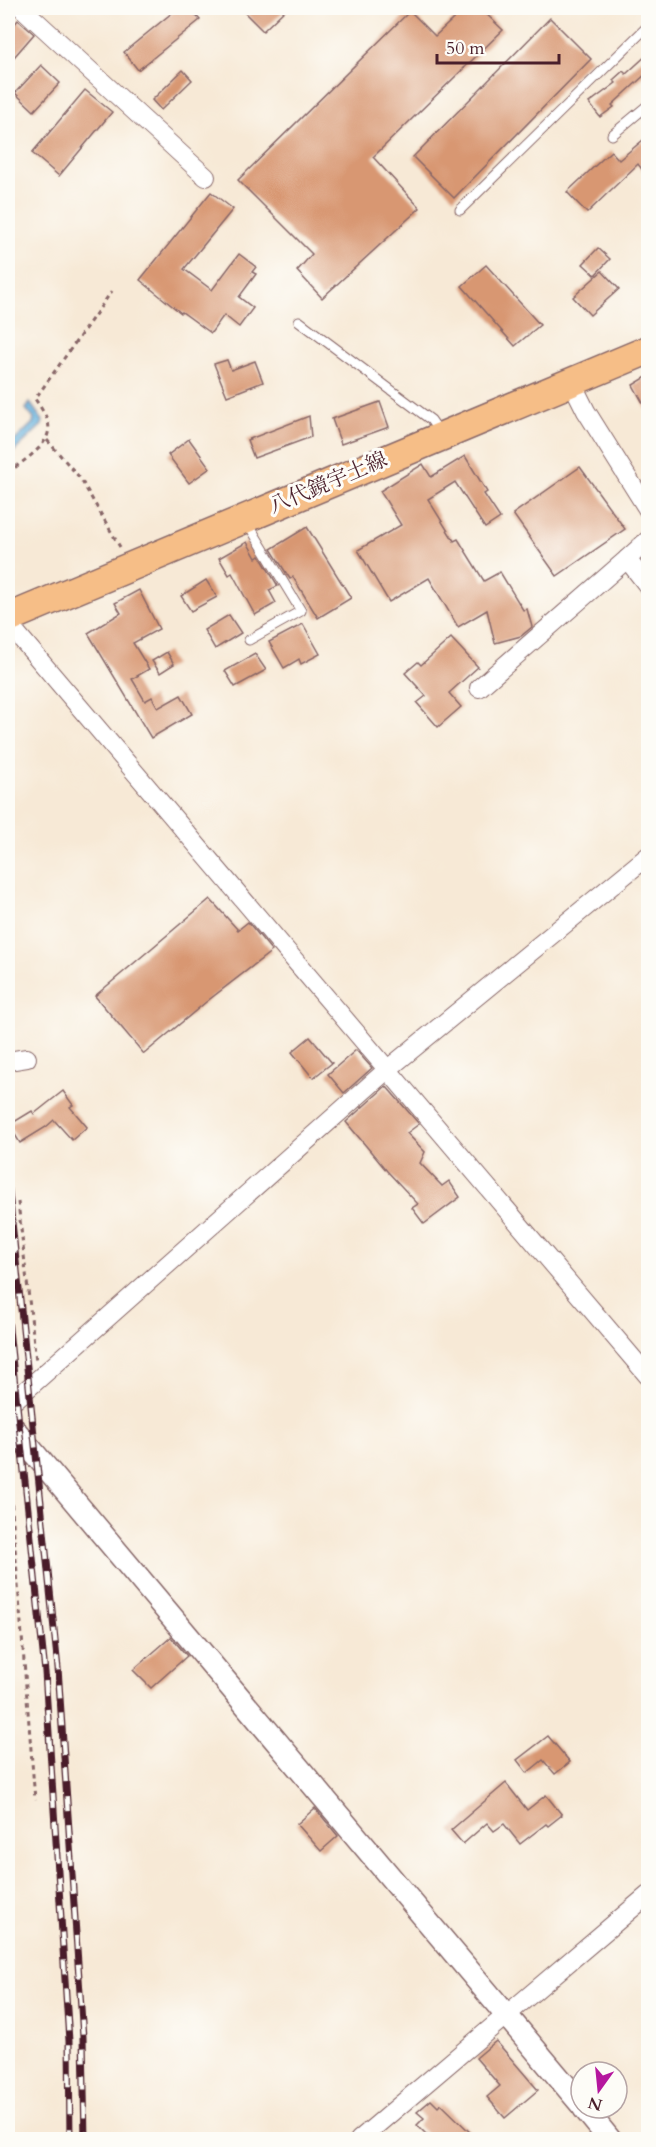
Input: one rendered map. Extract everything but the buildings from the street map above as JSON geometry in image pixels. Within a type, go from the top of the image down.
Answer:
[{"type":"main road","name":"八代鏡宇土線","points":[[8,618],[648,350]]},
{"type":"street","points":[[22,8],[206,177]]},
{"type":"street","points":[[572,381],[586,411],[648,510]]},
{"type":"street","points":[[479,688],[648,540]]},
{"type":"street","points":[[627,560],[648,586]]},
{"type":"street","points":[[8,623],[648,1376]]},
{"type":"street","points":[[8,1406],[388,1069],[648,856]]},
{"type":"street","points":[[8,1061],[27,1058]]},
{"type":"street","points":[[8,1422],[569,2090]]},
{"type":"street","points":[[359,2139],[648,1895]]},
{"type":"street","points":[[594,2120],[610,2139]]},
{"type":"lane","points":[[460,210],[648,26]]},
{"type":"lane","points":[[612,135],[648,105]]},
{"type":"lane","points":[[299,321],[431,420],[442,435]]},
{"type":"lane","points":[[245,517],[301,611],[249,640]]},
{"type":"path","points":[[8,473],[46,440],[50,431],[48,420],[35,399],[112,291]]},
{"type":"path","points":[[46,440],[80,478],[131,566]]},
{"type":"path","points":[[18,1202],[38,1377]]},
{"type":"path","points":[[8,1459],[35,1800]]},
{"type":"water","points":[[30,403],[43,421],[42,425],[8,457],[8,447],[33,423],[34,419],[26,409]]},
{"type":"railway","points":[[8,1183],[58,1668],[83,2037],[85,2140]]},
{"type":"railway","points":[[8,1319],[45,1672],[69,2041],[70,2140]]}]
